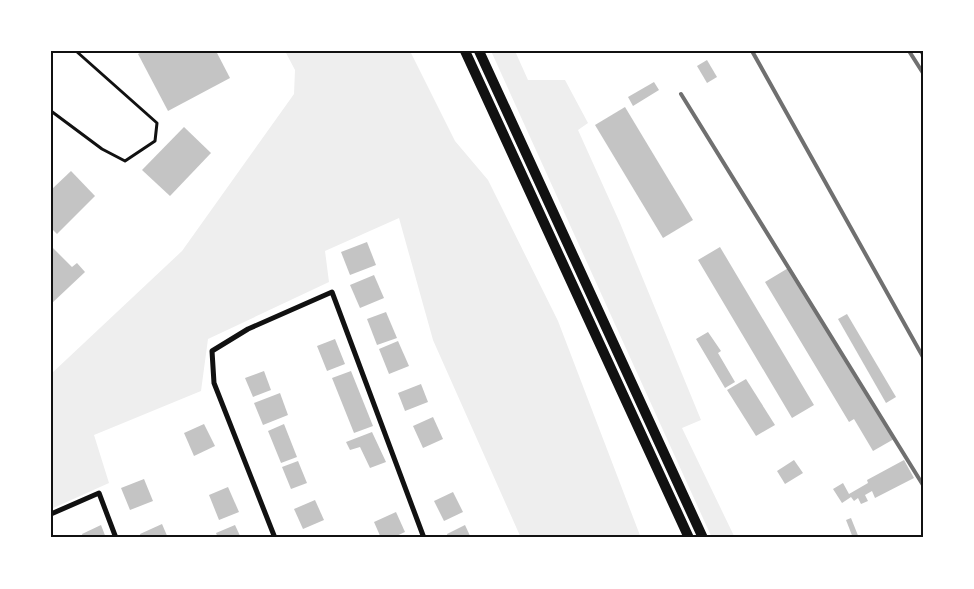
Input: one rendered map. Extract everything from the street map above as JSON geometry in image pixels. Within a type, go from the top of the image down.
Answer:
[{"type":"main road","points":[[465,51],[689,538]]},
{"type":"main road","points":[[480,51],[703,538]]},
{"type":"street","points":[[275,538],[214,383],[212,351],[248,329],[332,292],[424,538]]},
{"type":"street","points":[[51,514],[99,493],[116,538]]},
{"type":"lane","points":[[51,111],[102,149],[125,161],[155,141],[158,123],[76,51]]},
{"type":"shaded area","points":[[285,51],[410,51],[455,141],[488,180],[558,321],[641,538],[521,538],[433,340],[399,218],[325,251],[329,282],[208,339],[201,391],[94,435],[109,483],[51,509],[51,374],[182,251],[294,94],[295,70]]},
{"type":"shaded area","points":[[491,51],[515,51],[528,80],[565,80],[588,123],[578,130],[620,223],[701,420],[682,428],[735,538],[712,538]]},
{"type":"building","points":[[143,51],[216,51],[230,78],[168,111],[138,54]]},
{"type":"building","points":[[707,60],[717,77],[707,83],[697,66]]},
{"type":"building","points":[[654,82],[659,90],[633,106],[628,97]]},
{"type":"building","points":[[625,107],[693,220],[663,238],[595,125]]},
{"type":"building","points":[[184,127],[211,153],[170,196],[142,170]]},
{"type":"building","points":[[71,171],[95,196],[57,234],[51,228],[51,190]]},
{"type":"building","points":[[367,242],[376,265],[350,275],[341,252]]},
{"type":"building","points":[[51,246],[72,267],[77,263],[85,272],[51,304]]},
{"type":"building","points":[[720,247],[814,405],[792,418],[698,260]]},
{"type":"building","points":[[790,267],[894,439],[873,451],[854,419],[849,422],[765,282]]},
{"type":"building","points":[[374,275],[384,298],[360,308],[350,285]]},
{"type":"building","points":[[386,312],[397,338],[377,345],[367,319]]},
{"type":"building","points":[[847,314],[896,397],[886,403],[838,319]]},
{"type":"building","points":[[708,332],[721,351],[718,353],[735,382],[725,388],[696,339]]},
{"type":"building","points":[[335,339],[345,364],[327,371],[317,346]]},
{"type":"building","points":[[398,341],[409,366],[389,374],[379,349]]},
{"type":"building","points":[[264,371],[271,390],[253,397],[245,378]]},
{"type":"building","points":[[351,371],[373,426],[354,433],[332,378]]},
{"type":"building","points":[[746,379],[775,425],[756,436],[727,390]]},
{"type":"building","points":[[421,384],[428,402],[405,411],[398,393]]},
{"type":"building","points":[[280,393],[288,415],[263,425],[254,403]]},
{"type":"building","points":[[433,417],[443,439],[423,448],[413,426]]},
{"type":"building","points":[[204,424],[215,446],[194,456],[184,433]]},
{"type":"building","points":[[284,424],[297,457],[281,463],[268,431]]},
{"type":"building","points":[[372,432],[386,462],[370,468],[360,447],[350,450],[346,442]]},
{"type":"building","points":[[794,460],[803,473],[785,484],[777,471]]},
{"type":"building","points":[[904,460],[914,478],[875,498],[872,491],[865,495],[868,501],[861,504],[858,498],[854,501],[851,497],[842,503],[833,489],[843,483],[849,494],[868,483],[867,480]]},
{"type":"building","points":[[298,461],[307,483],[291,489],[282,467]]},
{"type":"building","points":[[144,479],[153,501],[130,510],[121,488]]},
{"type":"building","points":[[228,487],[239,512],[219,520],[209,495]]},
{"type":"building","points":[[453,492],[463,512],[444,521],[434,501]]},
{"type":"building","points":[[315,500],[324,520],[303,529],[294,509]]},
{"type":"building","points":[[396,512],[405,532],[392,538],[381,538],[374,522]]},
{"type":"building","points":[[851,518],[859,538],[853,538],[846,520]]},
{"type":"building","points":[[162,524],[168,538],[141,538],[140,534]]},
{"type":"building","points":[[101,525],[106,538],[83,538],[82,534]]},
{"type":"building","points":[[235,525],[241,538],[218,538],[216,533]]},
{"type":"building","points":[[465,525],[471,538],[448,538],[447,534]]},
{"type":"railway","points":[[752,51],[923,357]]},
{"type":"railway","points":[[909,51],[923,73]]},
{"type":"railway","points":[[681,94],[923,485]]}]
